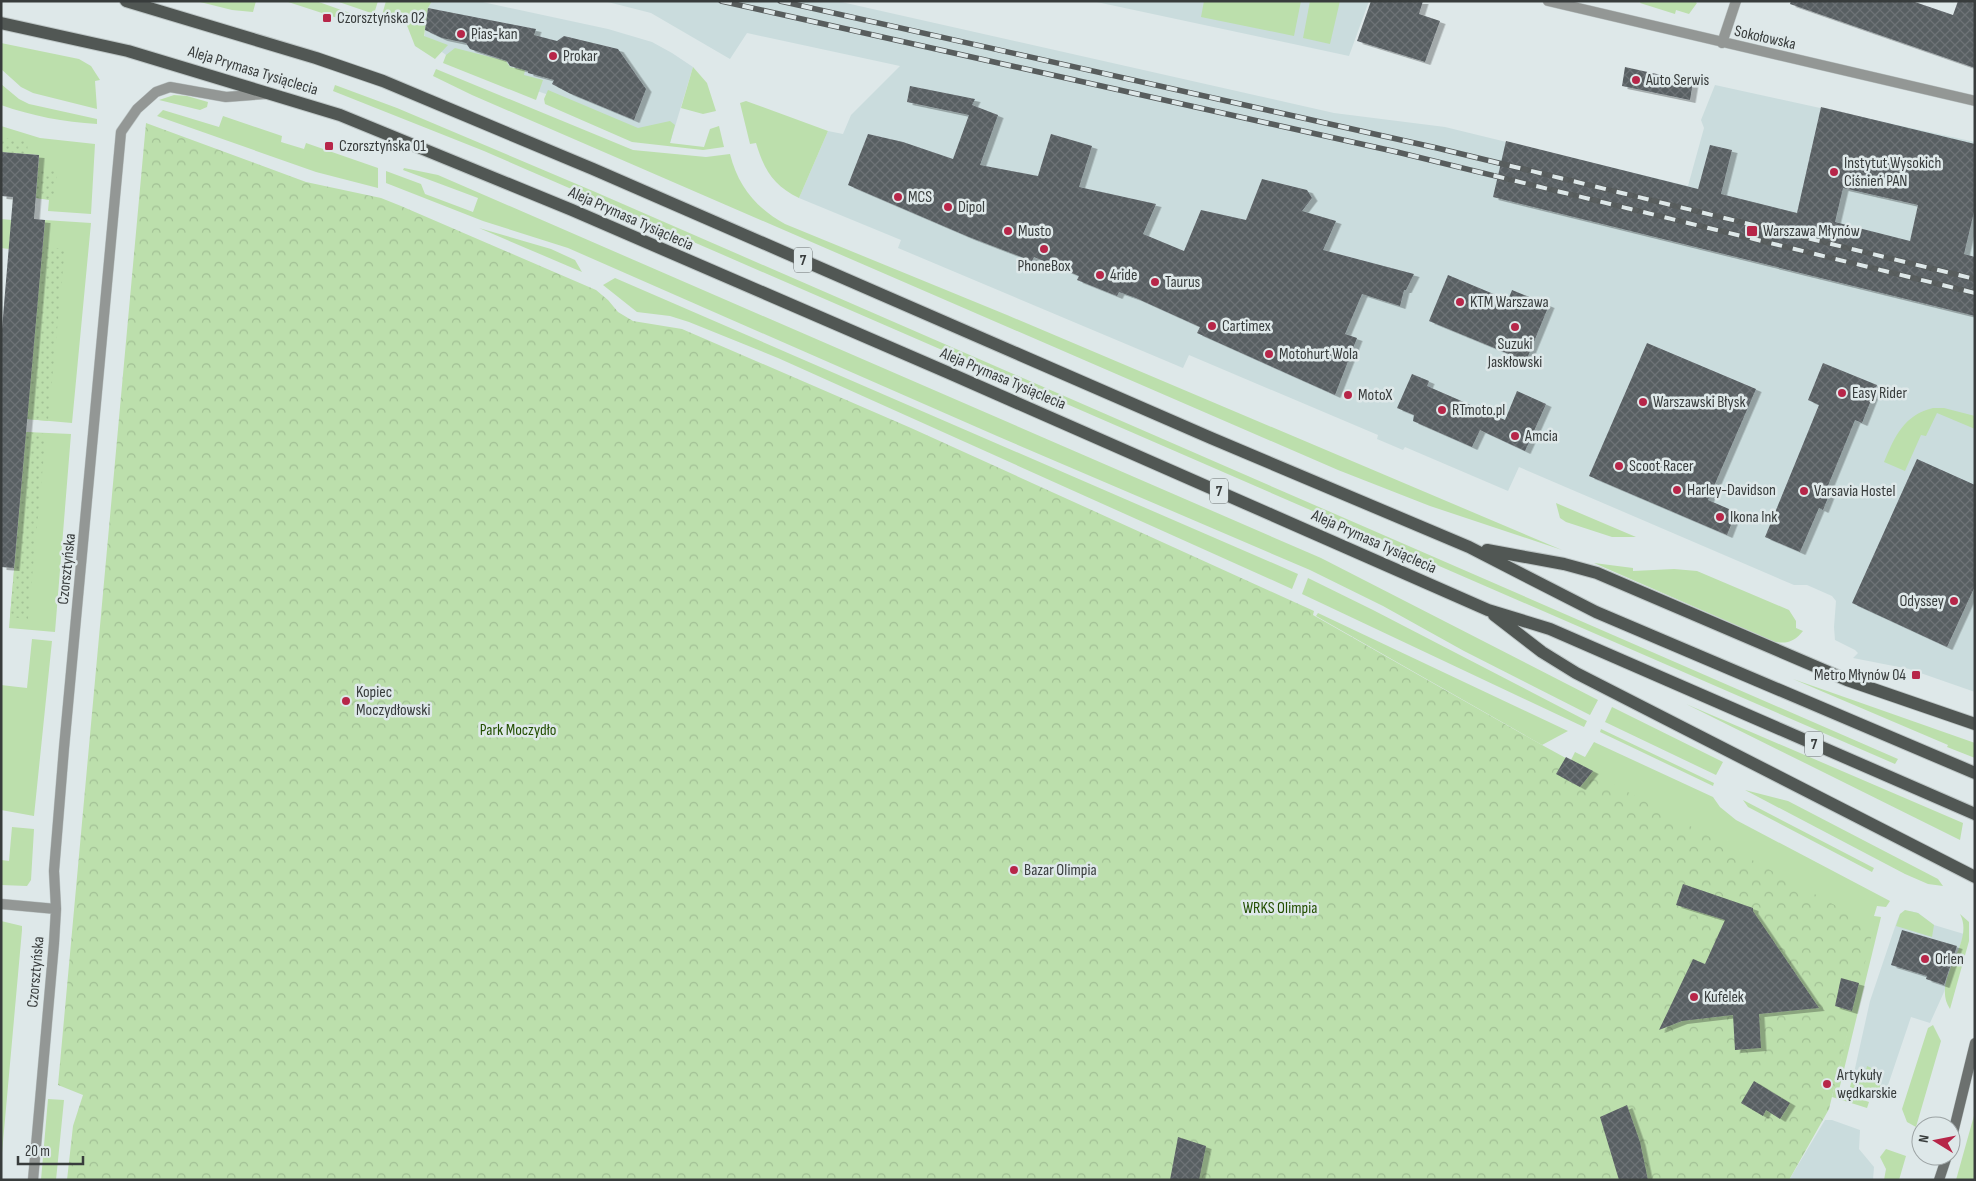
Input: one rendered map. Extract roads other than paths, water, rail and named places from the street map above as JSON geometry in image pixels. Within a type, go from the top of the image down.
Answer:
[{"type":"main road","name":"Aleja Prymasa Tysiąclecia","points":[[126,1],[316,58],[383,81],[593,169],[1202,434],[1470,547],[1554,592],[1710,662],[1975,773]]},
{"type":"main road","name":"Aleja Prymasa Tysiąclecia","points":[[1,23],[128,51],[340,115],[581,214],[1488,610],[1550,629],[1975,814]]},
{"type":"main road","points":[[1470,547],[1564,564],[1597,573],[1847,680],[1975,724]]},
{"type":"main road","points":[[1488,610],[1542,652],[1576,673],[1975,877]]},
{"type":"main road","points":[[1957,1116],[1975,1043]]},
{"type":"main road","points":[[1939,1180],[1944,1166]]},
{"type":"street","name":"Sokołowska","points":[[1548,1],[1975,101]]},
{"type":"street","points":[[1722,43],[1736,1]]},
{"type":"street","name":"Czorsztyńska","points":[[33,1180],[56,909],[54,871],[121,132],[137,109],[156,92],[170,87],[226,97],[272,93]]},
{"type":"street","points":[[1,904],[56,909]]},
{"type":"railway","points":[[721,1],[1397,152],[1975,293]]},
{"type":"railway","points":[[780,1],[1437,148],[1975,279]]},
{"type":"place","name":"Czorsztyńska 02","points":[[327,18]]},
{"type":"place","name":"Pias-kan","points":[[461,34]]},
{"type":"place","name":"Prokar","points":[[553,56]]},
{"type":"place","name":"Auto Serwis","points":[[1636,80]]},
{"type":"place","name":"Czorsztyńska 01","points":[[329,146]]},
{"type":"place","name":"Instytut Wysokich Ciśnień PAN","points":[[1834,172]]},
{"type":"place","name":"MCS","points":[[898,197]]},
{"type":"place","name":"Dipol","points":[[948,207]]},
{"type":"place","name":"Musto","points":[[1008,231]]},
{"type":"place","name":"Warszawa Młynów","points":[[1752,231]]},
{"type":"place","name":"PhoneBox","points":[[1044,249]]},
{"type":"place","name":"4ride","points":[[1100,275]]},
{"type":"place","name":"Taurus","points":[[1155,282]]},
{"type":"place","name":"KTM Warszawa","points":[[1460,302]]},
{"type":"place","name":"Cartimex","points":[[1212,326]]},
{"type":"place","name":"Suzuki Jaskłowski","points":[[1515,327]]},
{"type":"place","name":"Motohurt Wola","points":[[1269,354]]},
{"type":"place","name":"Easy Rider","points":[[1842,393]]},
{"type":"place","name":"MotoX","points":[[1348,395]]},
{"type":"place","name":"Warszawski Błysk","points":[[1643,402]]},
{"type":"place","name":"RTmoto.pl","points":[[1442,410]]},
{"type":"place","name":"Amcia","points":[[1515,436]]},
{"type":"place","name":"Scoot Racer","points":[[1619,466]]},
{"type":"place","name":"Harley-Davidson","points":[[1677,490]]},
{"type":"place","name":"Varsavia Hostel","points":[[1804,491]]},
{"type":"place","name":"Ikona Ink","points":[[1720,517]]},
{"type":"place","name":"Odyssey","points":[[1954,601]]},
{"type":"place","name":"Metro Młynów 04","points":[[1916,675]]},
{"type":"place","name":"Kopiec Moczydłowski","points":[[346,701]]},
{"type":"place","name":"Bazar Olimpia","points":[[1014,870]]},
{"type":"place","name":"Orlen","points":[[1925,959]]},
{"type":"place","name":"Kufelek","points":[[1694,997]]},
{"type":"place","name":"Artykuły wędkarskie","points":[[1827,1084]]},
{"type":"park label","name":"Park Moczydło","points":[[518,730]]},
{"type":"park label","name":"WRKS Olimpia","points":[[1280,908]]}]
